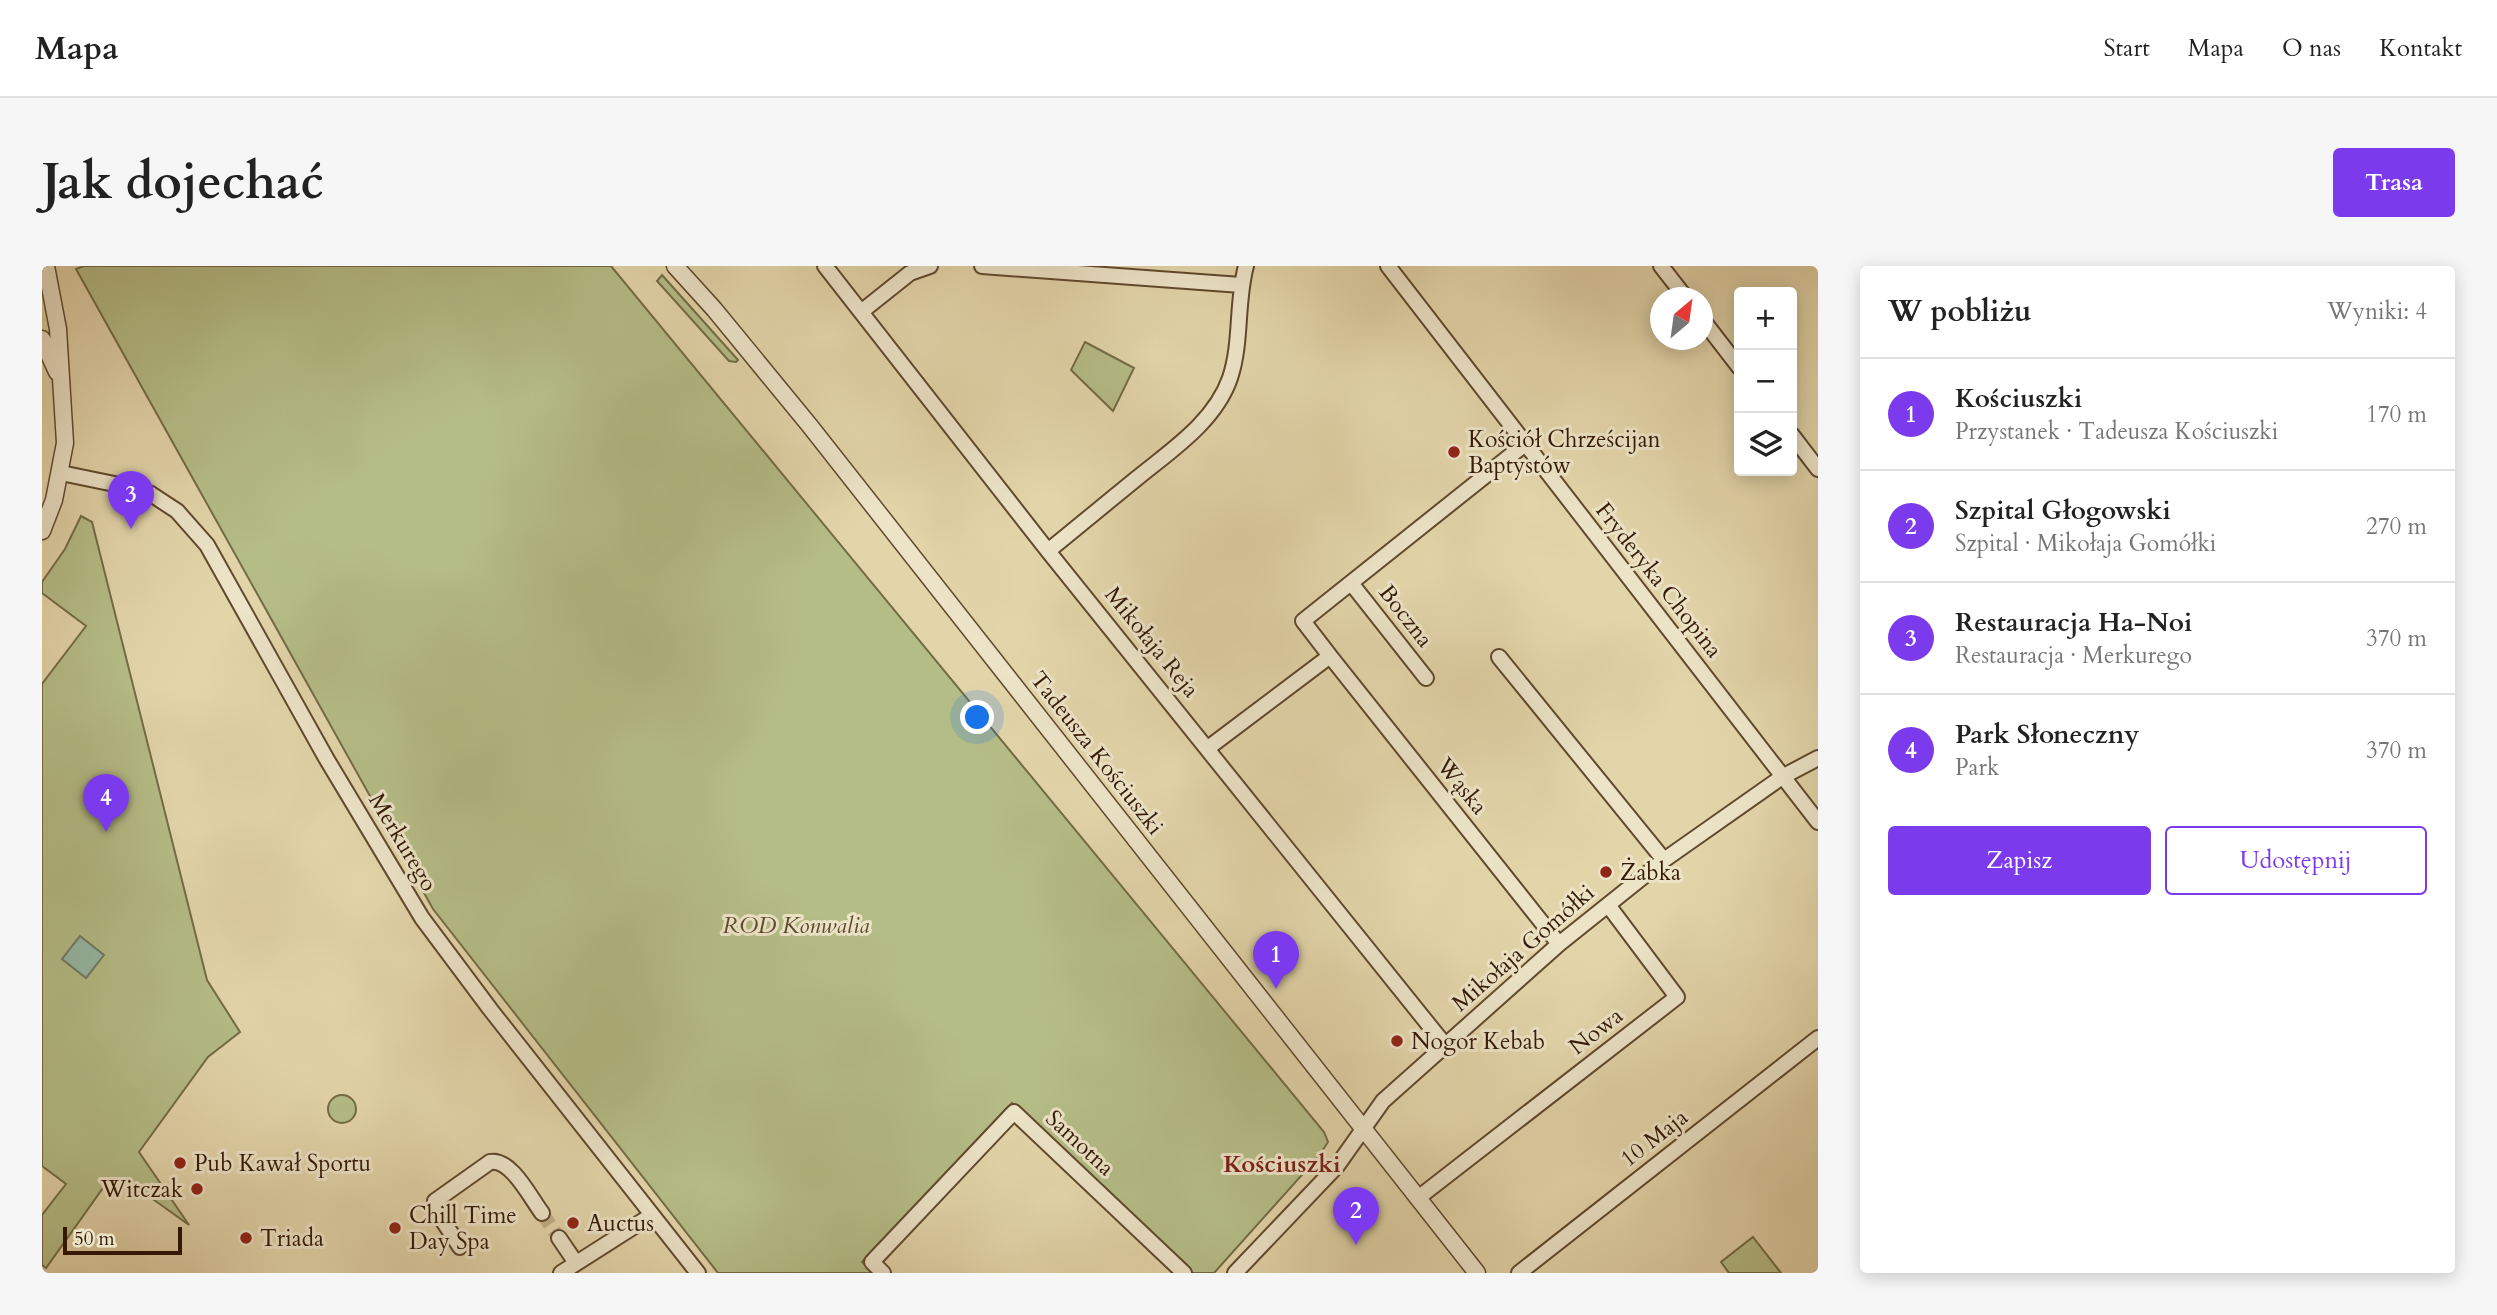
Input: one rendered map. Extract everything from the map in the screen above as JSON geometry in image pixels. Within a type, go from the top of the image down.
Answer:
[{"type":"street","points":[[42,531],[61,473],[65,443],[58,329],[46,266]]},
{"type":"street","name":"Tadeusza Kościuszki","points":[[675,266],[810,426],[1477,1273]]},
{"type":"street","name":"Mikołaja Reja","points":[[825,266],[1048,551],[1446,1045]]},
{"type":"street","points":[[861,312],[910,273],[930,266]]},
{"type":"street","points":[[982,266],[1241,285]]},
{"type":"street","points":[[1048,551],[1197,429],[1219,400],[1234,361],[1241,285],[1246,266]]},
{"type":"street","name":"Fryderyka Chopina","points":[[1388,266],[1818,822]]},
{"type":"street","points":[[1661,266],[1677,287]]},
{"type":"street","points":[[1713,332],[1734,360]]},
{"type":"street","points":[[42,339],[61,380]]},
{"type":"street","points":[[1797,442],[1818,469]]},
{"type":"street","points":[[1350,583],[1525,444]]},
{"type":"street","name":"Merkurego","points":[[61,473],[151,494],[177,511],[207,545],[327,758],[422,918],[490,1009],[698,1273]]},
{"type":"street","name":"Wąska","points":[[1350,583],[1303,621],[1559,944]]},
{"type":"street","name":"Boczna","points":[[1350,583],[1426,678]]},
{"type":"street","points":[[1208,748],[1330,656]]},
{"type":"street","points":[[1499,657],[1664,860]]},
{"type":"street","name":"Mikołaja Gomółki","points":[[1235,1273],[1336,1166],[1383,1101],[1559,944],[1664,860],[1782,777],[1818,758]]},
{"type":"street","name":"Nowa","points":[[1418,1198],[1677,997],[1608,905]]},
{"type":"street","name":"10 Maja","points":[[1518,1273],[1818,1038]]},
{"type":"street","name":"Samotna","points":[[883,1273],[872,1262],[1014,1112],[1184,1273]]},
{"type":"street","points":[[460,1247],[436,1210],[435,1201],[490,1163],[497,1161],[509,1167],[541,1213]]},
{"type":"street","points":[[561,1273],[652,1215]]},
{"type":"street","points":[[559,1238],[576,1263]]},
{"type":"green space","name":"ROD Konwalia","points":[[84,266],[611,266],[1324,1132],[1328,1142],[1319,1156],[1214,1273],[1190,1273],[1012,1103],[862,1262],[873,1273],[718,1273],[433,909],[76,269]]},
{"type":"green space","points":[[662,275],[738,360],[736,362],[729,361],[657,281]]},
{"type":"green space","points":[[1085,342],[1134,368],[1113,411],[1071,370]]},
{"type":"green space","points":[[81,516],[92,522],[207,980],[240,1032],[208,1057],[139,1152],[189,1225],[129,1182],[122,1191],[108,1181],[46,1268],[42,1265],[42,1215],[66,1184],[42,1166],[42,684],[86,626],[42,593],[42,582],[65,549]]},
{"type":"green space","points":[[342,1095],[352,1099],[356,1109],[352,1119],[342,1123],[332,1119],[328,1109],[332,1099]]},
{"type":"green space","points":[[1753,1237],[1781,1273],[1729,1273],[1721,1262]]},
{"type":"shaded area","points":[[80,936],[104,955],[86,978],[62,959]]},
{"type":"tunnel","points":[[542,1213],[559,1238]]},
{"type":"place","name":"Kościół Chrześcijan Baptystów","points":[[1454,452]]},
{"type":"place","name":"Restauracja Ha-Noi","points":[[131,529]]},
{"type":"place","name":"Park Słoneczny","points":[[106,832]]},
{"type":"place","name":"Żabka","points":[[1606,872]]},
{"type":"place","name":"Kościuszki","points":[[1276,989]]},
{"type":"place","name":"Nogor Kebab","points":[[1397,1041]]},
{"type":"place","name":"Pub Kawał Sportu","points":[[180,1163]]},
{"type":"place","name":"Witczak","points":[[197,1189]]},
{"type":"place","name":"Auctus","points":[[573,1223]]},
{"type":"place","name":"Chill Time Day Spa","points":[[395,1228]]},
{"type":"place","name":"Triada","points":[[246,1238]]},
{"type":"place","name":"Szpital Głogowski","points":[[1356,1245]]},
{"type":"district","name":"Kościuszki","points":[[1282,1164]]}]
